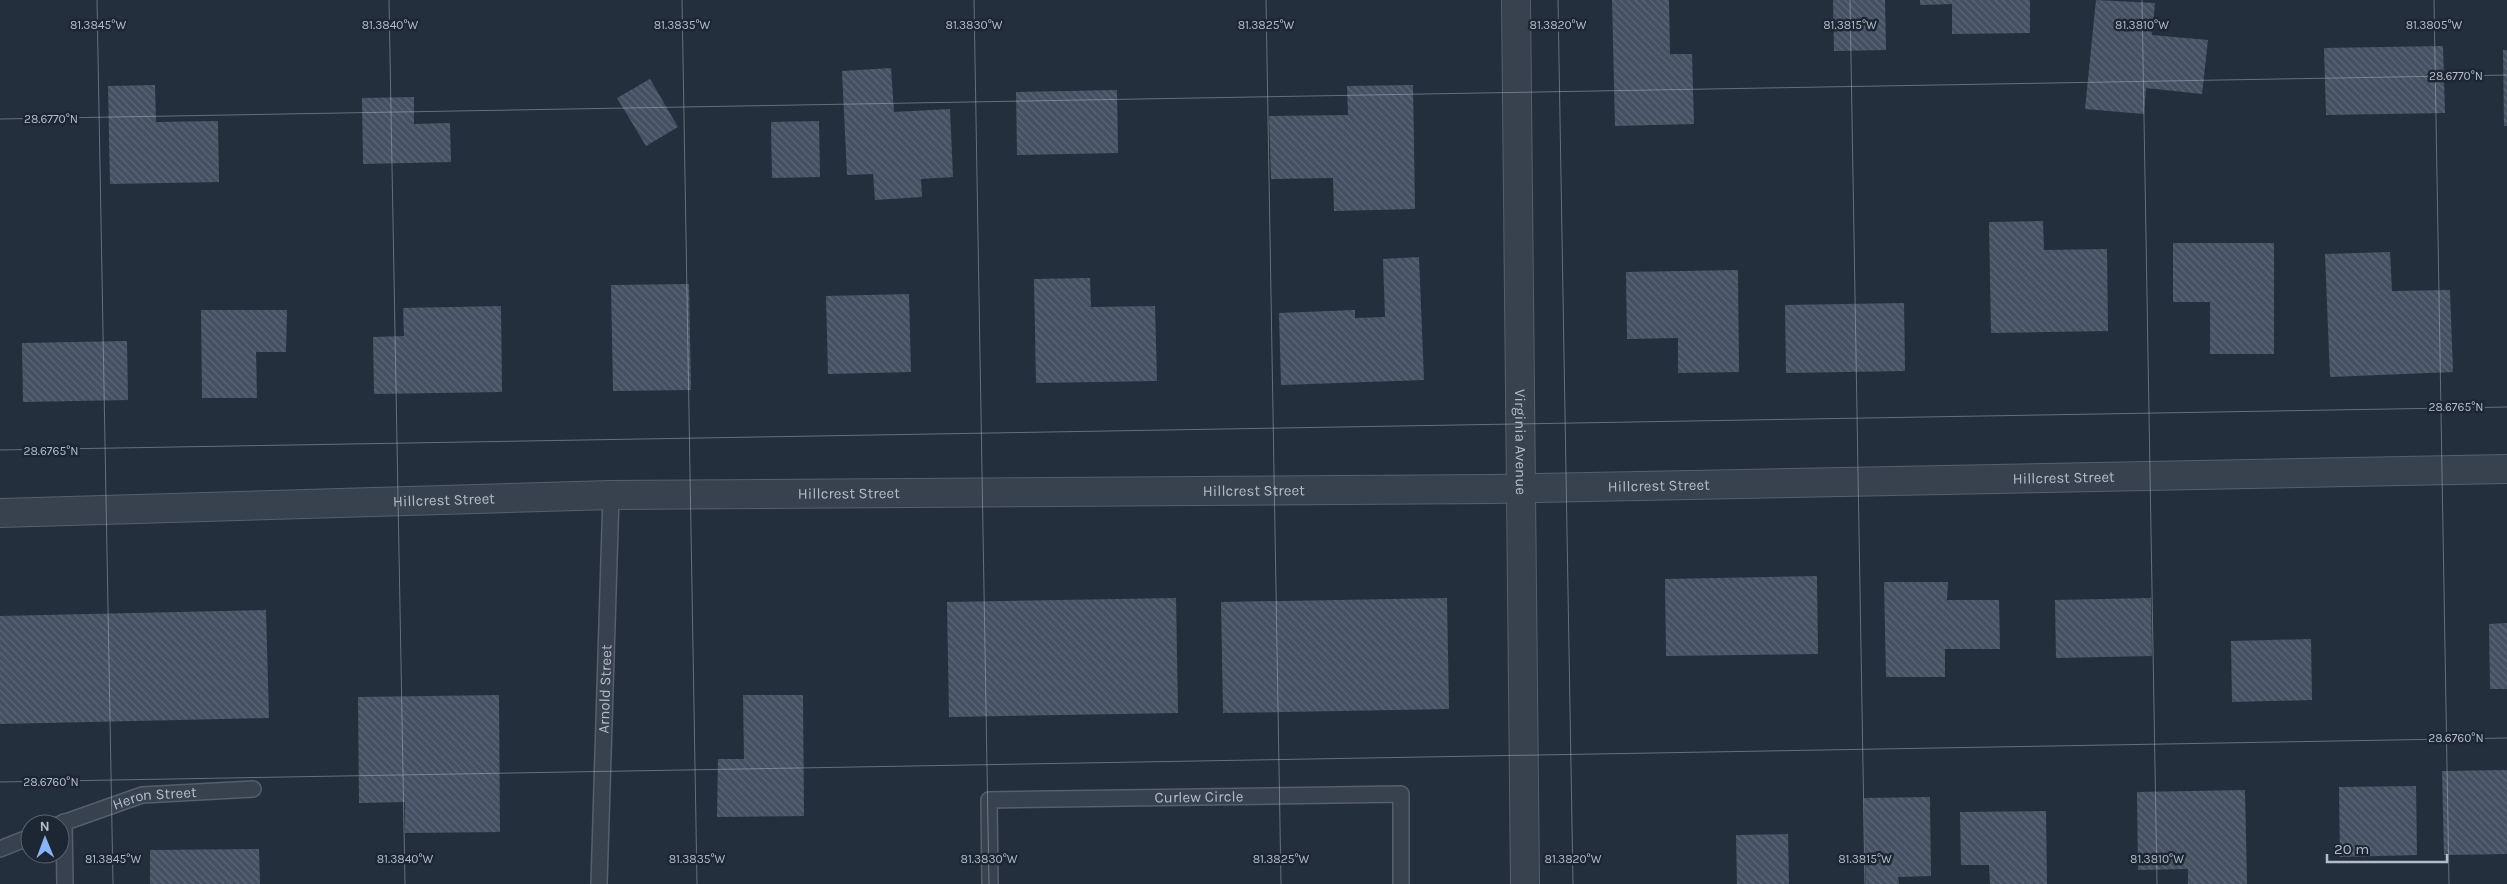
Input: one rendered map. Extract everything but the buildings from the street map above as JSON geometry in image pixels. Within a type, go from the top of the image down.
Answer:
[{"type":"street","name":"Virginia Avenue","points":[[1516,0],[1525,884]]},
{"type":"street","name":"Hillcrest Street","points":[[0,512],[611,495],[1521,488],[2507,469]]},
{"type":"lane","name":"Arnold Street","points":[[599,884],[611,495]]},
{"type":"lane","name":"Heron Street","points":[[70,820],[142,795],[253,789]]},
{"type":"lane","name":"Curlew Circle","points":[[990,884],[989,800],[1401,794],[1401,884]]},
{"type":"lane","points":[[0,849],[20,841]]},
{"type":"lane","points":[[64,864],[65,884]]}]
